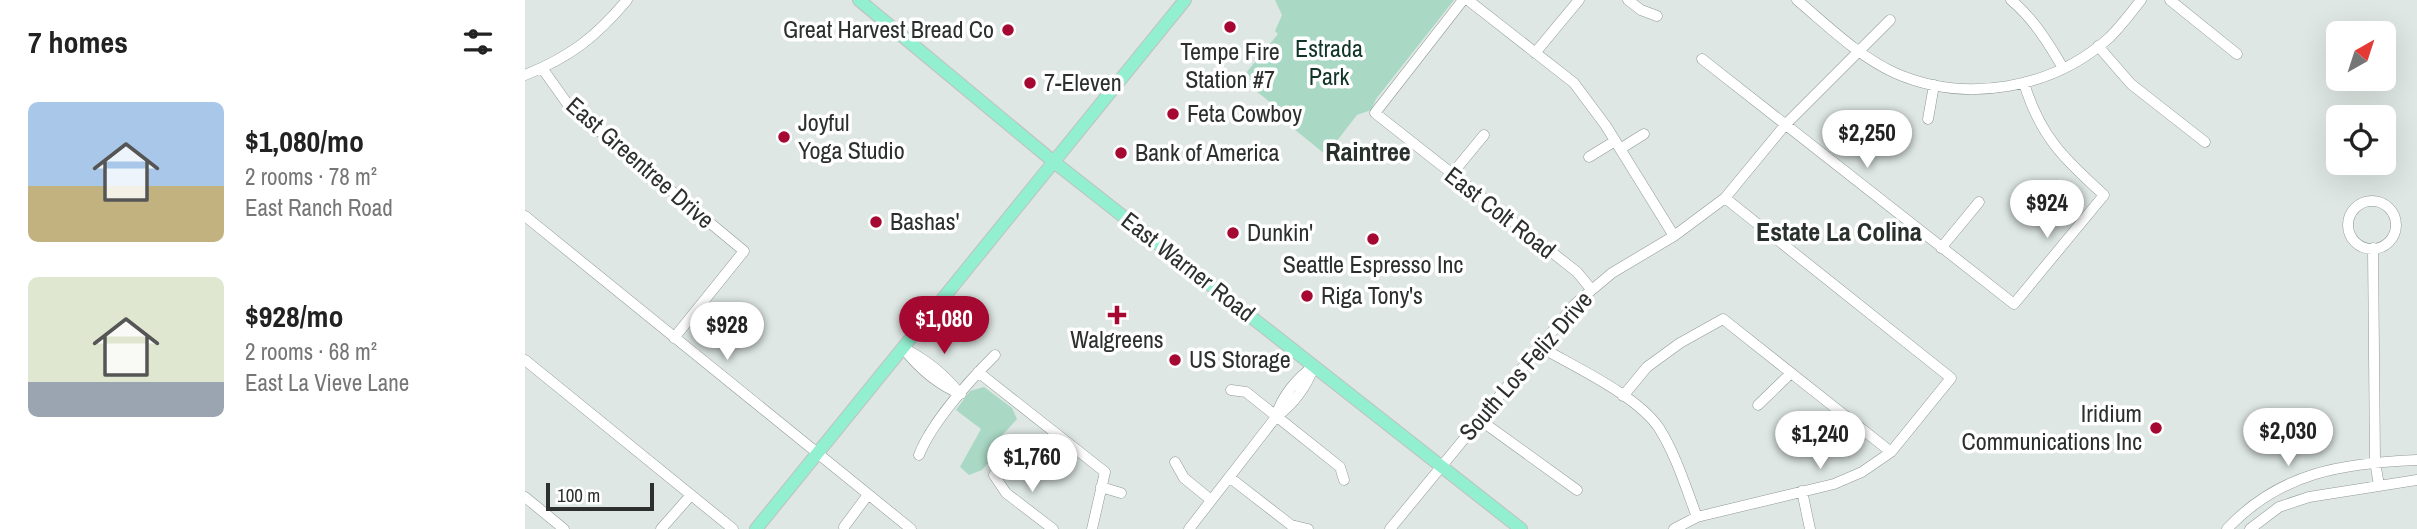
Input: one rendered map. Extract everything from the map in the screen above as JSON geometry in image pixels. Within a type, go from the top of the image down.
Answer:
[{"type":"main road","name":"East Warner Road","points":[[859,0],[1054,162],[1521,529]]},
{"type":"main road","points":[[756,529],[1185,0]]},
{"type":"street","points":[[525,75],[586,43],[627,0]]},
{"type":"street","points":[[1465,0],[1574,83],[1618,145],[1674,236]]},
{"type":"street","name":"East Colt Road","points":[[1465,0],[1375,113],[1577,272],[1591,289]]},
{"type":"street","points":[[1535,53],[1579,0]]},
{"type":"street","points":[[1629,0],[1641,10],[1657,16]]},
{"type":"street","points":[[1797,0],[1858,50],[1896,73],[1934,85],[1974,90],[2024,83],[2063,68],[2098,46],[2141,0]]},
{"type":"street","points":[[2011,0],[2021,8],[2049,44],[2063,68]]},
{"type":"street","points":[[2170,0],[2237,54]]},
{"type":"street","name":"South Los Feliz Drive","points":[[1390,529],[1539,346],[1591,289],[1674,236],[1725,198],[1784,125],[1890,20]]},
{"type":"street","points":[[2098,46],[2130,83],[2204,142]]},
{"type":"street","points":[[1702,58],[2014,303],[2104,195],[2069,164],[2046,135],[2031,107],[2024,83]]},
{"type":"street","name":"East Greentree Drive","points":[[542,68],[569,106],[744,251],[674,338]]},
{"type":"street","points":[[1928,119],[1934,85]]},
{"type":"street","points":[[1589,157],[1644,134]]},
{"type":"street","points":[[1451,174],[1484,135]]},
{"type":"street","points":[[1674,529],[1697,517],[1834,484],[1862,472],[1891,452],[1951,378],[1725,198]]},
{"type":"street","points":[[2374,201],[2388,207],[2395,221],[2392,237],[2387,243],[2373,248],[2358,244],[2349,232],[2348,224],[2353,210],[2359,204],[2374,201]]},
{"type":"street","points":[[1941,248],[1979,202]]},
{"type":"street","points":[[525,216],[816,455],[911,529]]},
{"type":"street","points":[[2373,248],[2375,461],[2379,486]]},
{"type":"street","points":[[1623,396],[1647,367],[1680,343],[1723,319],[1891,452]]},
{"type":"street","points":[[1539,346],[1643,410],[1658,427],[1671,451],[1697,517]]},
{"type":"street","points":[[903,348],[950,381],[961,394]]},
{"type":"street","points":[[919,455],[925,441],[978,372],[995,355]]},
{"type":"street","points":[[525,360],[733,529]]},
{"type":"street","points":[[1189,529],[1276,417],[1287,409],[1308,381],[1314,366]]},
{"type":"street","points":[[978,372],[1105,472],[1092,529]]},
{"type":"street","points":[[1758,405],[1791,373]]},
{"type":"street","points":[[1231,390],[1246,392],[1340,467],[1344,480]]},
{"type":"street","points":[[1480,420],[1577,490]]},
{"type":"street","points":[[2227,529],[2246,510],[2271,492],[2320,471],[2375,461],[2417,460]]},
{"type":"street","points":[[1175,462],[1184,478],[1211,499]]},
{"type":"street","points":[[994,475],[1006,493],[1053,529]]},
{"type":"street","points":[[1229,477],[1291,525],[1308,529]]},
{"type":"street","points":[[2250,529],[2279,508],[2309,497],[2417,480]]},
{"type":"street","points":[[1101,487],[1121,494]]},
{"type":"street","points":[[1802,491],[1810,529]]},
{"type":"street","points":[[661,529],[691,495]]},
{"type":"street","points":[[843,527],[867,496]]},
{"type":"street","points":[[525,497],[564,529]]},
{"type":"green space","name":"Estrada Park","points":[[1275,0],[1454,0],[1376,99],[1371,110],[1357,115],[1326,155],[1277,115],[1280,110],[1241,79],[1278,34],[1275,31],[1282,15]]},
{"type":"green space","points":[[984,387],[1012,408],[1017,419],[996,442],[1019,460],[1020,467],[1012,476],[1002,463],[989,462],[982,470],[969,475],[960,467],[981,429],[956,410],[970,391]]},
{"type":"place","name":"Tempe Fire Station #7","points":[[1230,27]]},
{"type":"place","name":"Great Harvest Bread Co","points":[[1008,30]]},
{"type":"place","name":"7-Eleven","points":[[1030,83]]},
{"type":"place","name":"Feta Cowboy","points":[[1173,114]]},
{"type":"place","name":"Joyful Yoga Studio","points":[[784,137]]},
{"type":"place","name":"Bank of America","points":[[1121,153]]},
{"type":"place","name":"Bashas'","points":[[876,222]]},
{"type":"place","name":"Dunkin'","points":[[1233,233]]},
{"type":"place","name":"Seattle Espresso Inc","points":[[1373,239]]},
{"type":"place","name":"Riga Tony's","points":[[1307,296]]},
{"type":"place","name":"Walgreens","points":[[1117,315]]},
{"type":"place","name":"US Storage","points":[[1175,360]]},
{"type":"place","name":"Iridium Communications Inc","points":[[2156,428]]},
{"type":"district","name":"Raintree","points":[[1368,152]]},
{"type":"district","name":"Estate La Colina","points":[[1839,232]]}]
